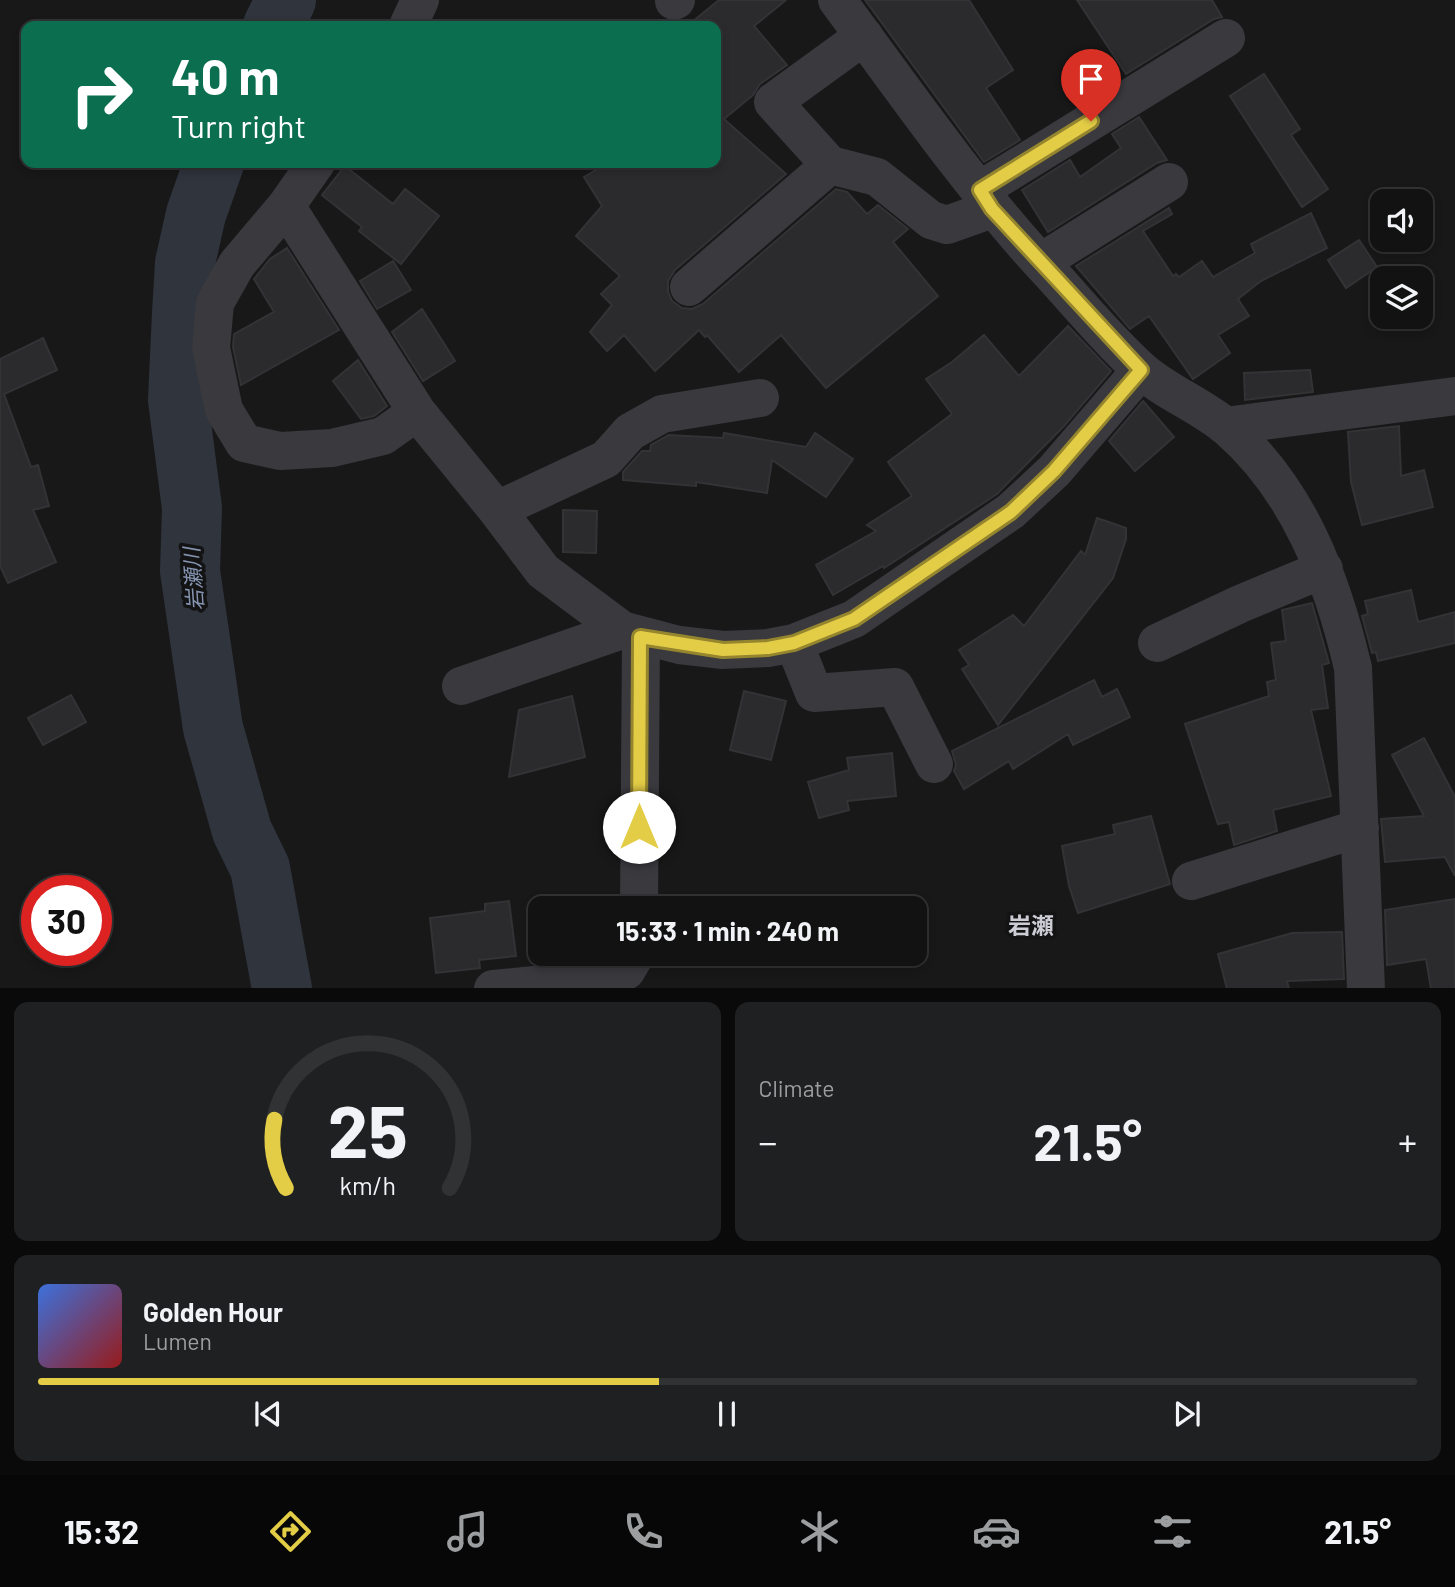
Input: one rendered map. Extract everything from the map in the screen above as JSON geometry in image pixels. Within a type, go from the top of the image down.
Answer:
[{"type":"street","points":[[410,21],[420,0]]},
{"type":"street","points":[[837,0],[986,200],[1041,262],[1141,370],[1225,426],[1244,443],[1284,490],[1324,569],[1344,629],[1353,668],[1366,988]]},
{"type":"street","points":[[864,36],[773,102],[830,165],[877,177],[931,220],[947,225],[1226,38]]},
{"type":"street","points":[[689,287],[830,165]]},
{"type":"street","points":[[313,168],[286,206],[237,264],[215,303],[211,348],[224,410],[244,443],[280,451],[332,448],[383,436],[417,412]]},
{"type":"street","points":[[1041,262],[1169,182]]},
{"type":"street","points":[[286,206],[417,412],[543,571],[631,633],[723,650],[768,648],[794,643],[854,619],[1011,512],[1054,471],[1141,370]]},
{"type":"street","points":[[497,510],[606,459],[630,432],[662,414],[760,398]]},
{"type":"street","points":[[1225,426],[1452,408]]},
{"type":"street","points":[[1157,643],[1324,569]]},
{"type":"street","points":[[461,686],[631,633]]},
{"type":"street","points":[[631,633],[639,896]]},
{"type":"street","points":[[794,643],[814,693],[895,687],[934,764]]},
{"type":"street","points":[[1191,881],[1360,828]]},
{"type":"street","points":[[503,988],[613,977],[626,971],[629,966]]},
{"type":"building","points":[[719,0],[786,0],[754,26],[787,65],[760,84],[753,95],[724,119],[786,174],[675,270],[668,281],[668,292],[672,301],[682,308],[692,309],[703,304],[836,189],[847,192],[867,214],[878,205],[908,229],[893,242],[938,296],[826,388],[781,335],[739,372],[707,335],[705,337],[699,330],[655,371],[624,335],[607,351],[590,332],[612,305],[601,294],[620,276],[576,236],[602,206],[584,177],[599,168],[721,168],[721,21],[693,21]]},
{"type":"building","points":[[865,0],[969,0],[1013,70],[986,88],[1020,140],[984,162]]},
{"type":"building","points":[[1077,0],[1212,0],[1222,17],[1214,19],[1126,74]]},
{"type":"building","points":[[1264,74],[1300,129],[1291,135],[1328,189],[1302,207],[1230,96]]},
{"type":"building","points":[[1139,117],[1167,160],[1157,163],[1048,232],[1022,190],[1070,160],[1080,177],[1121,148],[1112,134]]},
{"type":"building","points":[[343,168],[348,168],[393,204],[405,189],[439,216],[401,264],[359,231],[362,227],[322,195]]},
{"type":"building","points":[[1169,208],[1172,214],[1143,231],[1173,276],[1176,274],[1179,277],[1202,261],[1213,277],[1255,253],[1251,244],[1311,213],[1327,248],[1261,281],[1238,299],[1249,316],[1218,335],[1230,353],[1193,379],[1149,316],[1130,329],[1076,266]]},
{"type":"building","points":[[1359,240],[1376,266],[1370,266],[1370,272],[1346,288],[1328,260]]},
{"type":"building","points":[[287,248],[339,330],[241,385],[233,347],[234,334],[274,312],[254,279],[270,259]]},
{"type":"building","points":[[393,261],[411,290],[377,309],[360,281]]},
{"type":"building","points":[[422,309],[455,361],[423,381],[392,332]]},
{"type":"building","points":[[1068,326],[1111,371],[1064,426],[997,494],[884,568],[883,566],[833,595],[816,565],[876,531],[867,525],[912,496],[888,462],[952,414],[926,379],[952,362],[984,335],[1019,376]]},
{"type":"building","points":[[43,338],[57,370],[4,394],[31,467],[38,465],[49,506],[33,510],[56,562],[8,583],[0,566],[0,359]]},
{"type":"building","points":[[358,360],[387,406],[374,416],[361,419],[333,381]]},
{"type":"building","points":[[1310,370],[1313,392],[1245,400],[1244,373]]},
{"type":"building","points":[[1143,401],[1174,437],[1135,471],[1109,441]]},
{"type":"building","points":[[1399,426],[1401,476],[1424,470],[1433,507],[1362,525],[1351,482],[1348,432]]},
{"type":"building","points":[[724,433],[806,447],[815,433],[853,459],[826,497],[772,460],[767,493],[696,482],[696,486],[623,480],[623,472],[642,451],[650,451],[651,445],[669,435],[723,438]]},
{"type":"building","points":[[563,510],[597,511],[596,553],[563,552]]},
{"type":"building","points":[[1097,518],[1126,528],[1126,539],[1113,578],[998,725],[962,669],[969,665],[959,650],[1013,615],[1024,626],[1081,551],[1085,555]]},
{"type":"building","points":[[1411,590],[1418,622],[1455,612],[1455,643],[1378,661],[1376,652],[1372,653],[1362,616],[1368,614],[1365,601]]},
{"type":"building","points":[[1312,603],[1329,663],[1322,665],[1328,708],[1311,710],[1331,796],[1273,810],[1277,831],[1234,845],[1229,822],[1218,824],[1185,724],[1269,696],[1267,682],[1276,680],[1271,643],[1286,641],[1282,610]]},
{"type":"building","points":[[1094,680],[1102,697],[1117,689],[1130,717],[1073,745],[1068,734],[1013,769],[1009,761],[964,789],[954,771],[956,765],[952,751]]},
{"type":"building","points":[[744,691],[786,701],[771,760],[730,750]]},
{"type":"building","points":[[71,695],[86,722],[43,745],[28,718]]},
{"type":"building","points":[[572,696],[585,757],[509,777],[519,710]]},
{"type":"building","points":[[1424,738],[1455,797],[1455,876],[1445,857],[1385,862],[1381,819],[1424,816],[1392,755]]},
{"type":"building","points":[[892,753],[896,796],[847,801],[849,810],[819,818],[808,782],[849,770],[847,758]]},
{"type":"building","points":[[1151,816],[1170,884],[1078,913],[1069,886],[1062,846],[1115,834],[1113,825]]},
{"type":"building","points":[[1455,899],[1455,988],[1431,988],[1426,959],[1387,965],[1385,910]]},
{"type":"building","points":[[509,901],[516,956],[479,960],[480,968],[436,973],[430,918],[485,911],[485,904]]},
{"type":"building","points":[[1342,932],[1344,979],[1287,981],[1289,988],[1227,988],[1218,954],[1292,933]]},
{"type":"waterway","name":"岩瀬川","points":[[276,21],[286,0]]},
{"type":"waterway","name":"岩瀬川","points":[[212,168],[196,214],[185,263],[182,313],[178,400],[192,508],[190,571],[213,728],[242,831],[260,868],[282,988]]},
{"type":"district","name":"岩瀬","points":[[1031,926]]},
{"type":"route","points":[[639,827],[640,637],[723,650],[768,648],[794,643],[854,619],[1011,512],[1054,471],[1141,370],[992,209],[980,190],[1091,121]]}]
